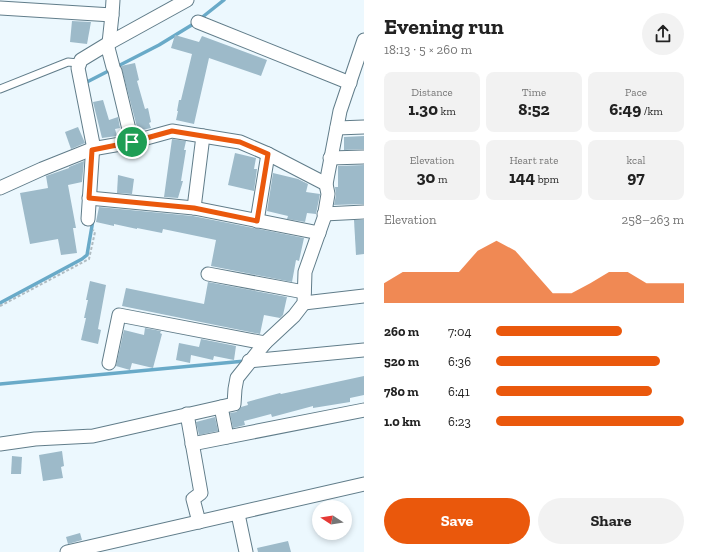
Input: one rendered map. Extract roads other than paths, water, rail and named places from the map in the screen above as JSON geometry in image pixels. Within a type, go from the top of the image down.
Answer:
[{"type":"street","points":[[113,0],[108,48],[132,142]]},
{"type":"street","points":[[91,225],[89,198],[92,144],[78,63],[109,43],[187,0]]},
{"type":"street","points":[[0,8],[59,6],[112,16]]},
{"type":"street","points":[[198,22],[350,83]]},
{"type":"street","points":[[0,444],[36,439],[93,436],[234,404],[237,378],[265,343],[294,316],[304,297],[305,272],[319,233],[328,194],[326,184],[340,111],[364,40]]},
{"type":"street","points":[[337,128],[364,127]]},
{"type":"street","points":[[0,188],[42,169],[92,150],[132,142],[172,131],[240,142],[268,154],[326,184]]},
{"type":"street","points":[[194,208],[203,136]]},
{"type":"street","points":[[257,221],[268,154]]},
{"type":"street","points":[[330,158],[364,157]]},
{"type":"street","points":[[89,198],[194,208],[319,233]]},
{"type":"street","points":[[324,214],[364,212]]},
{"type":"street","points":[[208,274],[304,297],[364,296]]},
{"type":"street","points":[[109,363],[119,315],[265,343]]},
{"type":"street","points":[[249,362],[364,350]]},
{"type":"street","points":[[221,407],[227,437]]},
{"type":"street","points":[[192,444],[364,410]]},
{"type":"street","points":[[186,414],[201,493],[194,498],[199,522]]},
{"type":"street","points":[[67,552],[82,550],[199,522],[238,517],[364,484]]},
{"type":"street","points":[[238,517],[246,552]]},
{"type":"lane","points":[[0,89],[68,62],[78,63]]},
{"type":"waterway","points":[[200,19],[224,0]]},
{"type":"waterway","points":[[85,83],[159,45],[195,23]]},
{"type":"waterway","points":[[0,303],[87,255],[93,220]]},
{"type":"waterway","points":[[0,384],[245,361]]}]
